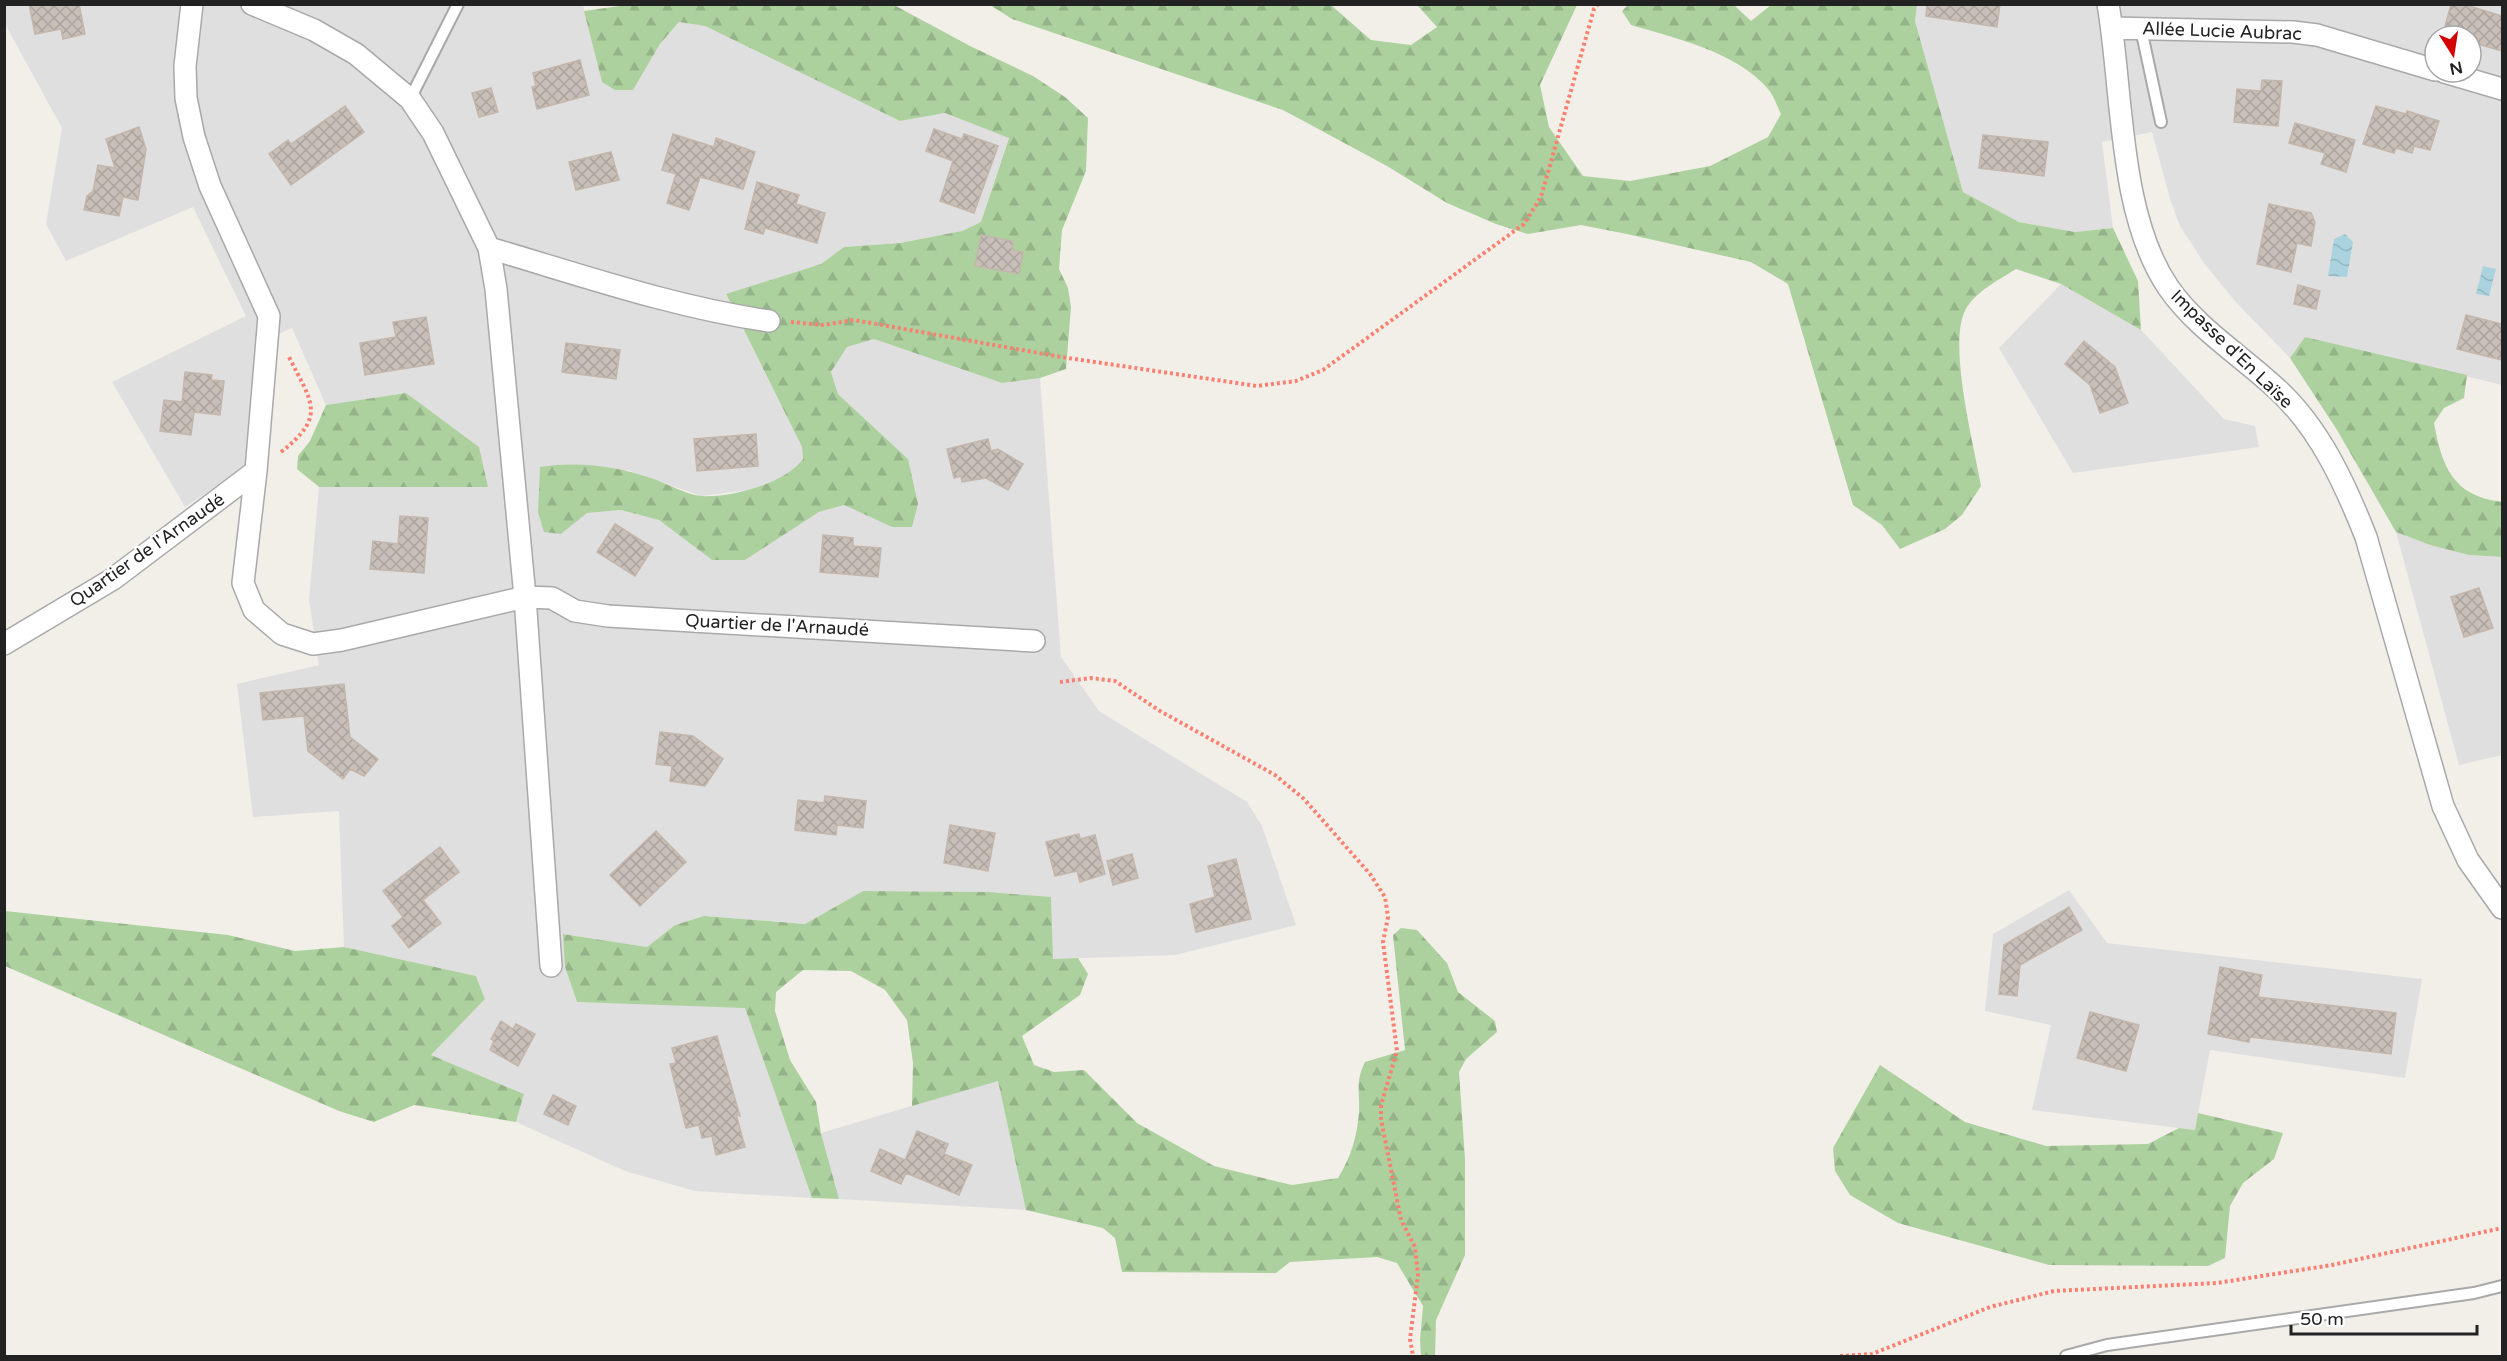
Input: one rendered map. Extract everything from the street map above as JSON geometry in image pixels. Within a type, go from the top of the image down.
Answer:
[{"type":"street","name":"Quartier de l'Arnaudé","points":[[192,4],[185,66],[186,98],[194,137],[210,186],[269,316],[256,471],[243,583],[254,610],[282,634],[313,644],[342,640],[525,597],[552,598],[575,611],[608,616],[1034,641]]},
{"type":"street","points":[[252,4],[314,30],[356,54],[410,99],[433,133],[489,248],[496,289],[525,597],[551,966]]},
{"type":"street","name":"Impasse d'En Laïse","points":[[2108,4],[2129,174],[2138,216],[2152,255],[2168,287],[2196,318],[2280,392],[2305,422],[2335,468],[2350,496],[2366,537],[2443,806],[2468,860],[2502,908]]},
{"type":"street","name":"Allée Lucie Aubrac","points":[[2112,28],[2293,32],[2317,35],[2423,66]]},
{"type":"street","points":[[2483,83],[2502,89]]},
{"type":"street","points":[[489,248],[664,299],[722,314],[769,321]]},
{"type":"street","name":"Quartier de l'Arnaudé","points":[[4,644],[112,579],[256,471]]},
{"type":"lane","points":[[410,99],[458,4]]},
{"type":"lane","points":[[2142,29],[2161,122]]},
{"type":"lane","points":[[2066,1356],[2106,1345],[2462,1295],[2502,1286]]},
{"type":"path","points":[[769,321],[823,325],[854,320],[1061,357],[1257,386],[1296,381],[1323,370],[1524,224],[1541,197],[1594,9],[1598,4]]},
{"type":"path","points":[[256,471],[303,435],[313,415],[310,398],[269,316]]},
{"type":"path","points":[[1060,682],[1091,678],[1114,681],[1160,711],[1275,775],[1304,799],[1370,874],[1385,897],[1388,917],[1383,942],[1396,1051],[1381,1105],[1381,1119],[1401,1220],[1415,1247],[1418,1275],[1410,1339],[1413,1356]]},
{"type":"path","points":[[1840,1356],[1872,1354],[1990,1307],[2054,1291],[2217,1283],[2332,1265],[2502,1228]]},
{"type":"shaded area","points":[[1917,4],[2502,5],[2502,385],[2305,337],[2290,358],[2234,300],[2204,263],[2180,226],[2170,199],[2152,132],[2102,142],[2113,228],[2075,232],[2019,222],[1963,192],[1915,21]]},
{"type":"shaded area","points":[[4,5],[583,5],[602,82],[633,90],[660,44],[679,22],[705,26],[900,121],[945,113],[1009,137],[981,222],[962,231],[900,243],[844,247],[821,264],[726,295],[802,447],[803,459],[796,469],[781,479],[748,490],[701,496],[627,470],[561,534],[586,513],[621,510],[659,520],[712,560],[745,560],[819,512],[844,505],[892,527],[908,459],[838,394],[831,372],[847,347],[874,339],[1002,383],[1040,378],[1061,657],[1099,711],[1247,802],[1262,826],[1296,925],[1175,955],[1053,959],[988,892],[863,891],[805,924],[704,916],[675,925],[647,947],[564,934],[565,967],[577,1002],[745,1007],[812,1198],[695,1191],[625,1171],[516,1122],[524,1094],[431,1055],[485,999],[476,976],[344,947],[339,811],[253,817],[237,684],[319,665],[309,600],[319,487],[487,487],[406,393],[326,405],[292,328],[256,343],[249,464],[185,507],[112,382],[246,316],[193,207],[66,261],[46,224],[62,128],[5,24]]},
{"type":"shaded area","points":[[2061,284],[2141,330],[2224,419],[2255,426],[2259,447],[2073,473],[1999,348]]},
{"type":"shaded area","points":[[2396,532],[2430,545],[2469,555],[2502,557],[2502,755],[2459,765]]},
{"type":"shaded area","points":[[2069,890],[2107,943],[2422,979],[2405,1078],[2210,1050],[2195,1130],[2032,1110],[2051,1025],[1985,1011],[1993,934]]},
{"type":"shaded area","points":[[998,1080],[1026,1210],[839,1199],[821,1133]]},
{"type":"green space","points":[[634,4],[894,5],[970,46],[1033,76],[1065,97],[1088,118],[1086,171],[1062,230],[1059,269],[1068,288],[1071,307],[1066,369],[1040,378],[1002,383],[874,339],[847,347],[831,372],[838,394],[908,459],[918,504],[912,527],[892,527],[844,505],[819,512],[745,560],[712,560],[659,520],[621,510],[587,513],[561,534],[544,532],[538,512],[540,467],[584,465],[612,468],[654,479],[684,492],[702,496],[742,492],[771,482],[795,468],[803,459],[802,447],[726,294],[821,264],[844,247],[900,243],[962,231],[981,222],[1009,138],[945,113],[900,121],[705,26],[679,22],[660,44],[633,90],[615,90],[602,82],[584,11]]},
{"type":"green space","points":[[990,5],[1331,5],[1371,40],[1411,45],[1437,27],[1417,5],[1577,5],[1540,85],[1549,127],[1583,176],[1630,181],[1710,166],[1768,137],[1781,114],[1768,89],[1740,65],[1704,48],[1631,25],[1622,11],[1628,5],[1734,5],[1751,21],[1771,5],[1917,5],[1915,21],[1963,192],[2019,222],[2075,232],[2113,228],[2138,281],[2141,330],[2061,284],[2016,269],[1979,293],[1964,313],[1960,329],[1959,350],[1964,398],[1981,486],[1962,515],[1945,529],[1900,549],[1882,525],[1853,505],[1788,284],[1751,262],[1627,234],[1581,225],[1528,234],[1496,224],[1447,203],[1387,166],[1283,110],[1012,19]]},
{"type":"green space","points":[[2305,337],[2467,375],[2464,398],[2444,408],[2434,423],[2437,439],[2446,466],[2461,486],[2485,499],[2502,502],[2502,557],[2469,555],[2430,545],[2396,532],[2337,430],[2290,358]]},
{"type":"green space","points":[[406,393],[479,447],[488,487],[319,487],[297,469],[298,456],[310,441],[326,405]]},
{"type":"green space","points":[[863,891],[988,892],[1051,897],[1053,959],[1078,958],[1088,974],[1080,995],[1022,1036],[1034,1065],[1054,1072],[1084,1070],[1137,1123],[1214,1166],[1292,1185],[1338,1178],[1350,1154],[1357,1130],[1359,1081],[1365,1062],[1405,1050],[1393,935],[1401,928],[1417,930],[1447,963],[1458,992],[1495,1021],[1497,1032],[1466,1059],[1459,1072],[1465,1159],[1465,1255],[1436,1320],[1435,1356],[1421,1356],[1423,1306],[1397,1263],[1377,1257],[1290,1262],[1276,1273],[1122,1272],[1115,1238],[1103,1228],[1026,1210],[998,1081],[912,1106],[913,1063],[907,1020],[885,990],[851,971],[803,970],[776,992],[775,1011],[790,1060],[816,1102],[821,1133],[839,1199],[812,1198],[745,1008],[577,1002],[565,967],[563,934],[647,947],[675,925],[704,916],[805,924]]},
{"type":"green space","points":[[5,911],[228,935],[295,951],[344,947],[476,976],[485,999],[431,1055],[524,1094],[516,1122],[414,1105],[374,1122],[339,1111],[5,966]]},
{"type":"green space","points":[[1880,1065],[1965,1122],[2046,1146],[2148,1144],[2179,1128],[2195,1130],[2198,1113],[2283,1133],[2274,1159],[2243,1183],[2230,1206],[2225,1258],[2208,1266],[2049,1265],[1898,1223],[1850,1195],[1835,1171],[1833,1148]]},
{"type":"water","points":[[2345,234],[2353,242],[2347,277],[2328,276],[2334,239]]},
{"type":"water","points":[[2483,266],[2496,269],[2489,296],[2476,294]]},
{"type":"building","points":[[29,4],[79,4],[85,34],[63,39],[61,29],[35,34]]},
{"type":"building","points":[[1927,4],[2000,4],[1997,27],[1926,16]]},
{"type":"building","points":[[2451,4],[2463,4],[2502,16],[2502,51],[2483,45],[2483,24],[2446,24]]},
{"type":"building","points":[[580,60],[589,95],[537,109],[532,87],[536,86],[533,73]]},
{"type":"building","points":[[2262,80],[2282,81],[2278,126],[2234,122],[2237,89],[2261,91]]},
{"type":"building","points":[[491,88],[498,112],[479,117],[472,93]]},
{"type":"building","points":[[345,106],[364,132],[291,185],[269,154],[288,140],[291,144]]},
{"type":"building","points":[[2376,106],[2406,114],[2407,111],[2439,121],[2430,150],[2414,146],[2412,153],[2396,148],[2394,153],[2363,144]]},
{"type":"building","points":[[2295,123],[2355,140],[2346,172],[2321,164],[2325,153],[2289,143]]},
{"type":"building","points":[[139,127],[146,149],[138,200],[123,197],[119,216],[84,210],[87,196],[93,191],[98,165],[115,168],[106,139]]},
{"type":"building","points":[[934,129],[962,139],[964,134],[998,146],[974,213],[940,201],[953,161],[926,151]]},
{"type":"building","points":[[673,134],[714,147],[716,138],[755,152],[743,189],[700,177],[689,210],[667,203],[676,174],[662,170]]},
{"type":"building","points":[[1983,135],[2048,142],[2044,176],[1979,168]]},
{"type":"building","points":[[611,152],[619,180],[576,190],[569,162]]},
{"type":"building","points":[[757,182],[799,195],[796,204],[825,213],[817,243],[765,228],[763,234],[745,229]]},
{"type":"building","points":[[2269,204],[2311,213],[2315,222],[2311,246],[2297,243],[2291,272],[2257,264]]},
{"type":"building","points":[[981,235],[1013,241],[1012,250],[1023,252],[1019,274],[975,266]]},
{"type":"building","points":[[2298,285],[2320,291],[2316,309],[2294,304]]},
{"type":"building","points":[[2466,315],[2502,324],[2502,360],[2457,349]]},
{"type":"building","points":[[426,317],[434,364],[365,375],[360,343],[396,337],[393,322]]},
{"type":"building","points":[[2084,341],[2115,367],[2128,403],[2100,413],[2090,385],[2065,364]]},
{"type":"building","points":[[566,343],[620,350],[616,379],[562,372]]},
{"type":"building","points":[[185,372],[212,375],[211,380],[224,381],[220,415],[194,412],[191,435],[160,431],[164,400],[182,402]]},
{"type":"building","points":[[756,434],[758,466],[697,471],[694,439]]},
{"type":"building","points":[[988,439],[991,451],[998,449],[1023,464],[1008,490],[986,478],[962,482],[961,476],[954,478],[947,449]]},
{"type":"building","points":[[400,516],[428,518],[424,573],[370,569],[373,541],[398,544]]},
{"type":"building","points":[[615,524],[653,548],[635,576],[597,552]]},
{"type":"building","points":[[823,535],[853,538],[853,546],[881,548],[878,577],[820,572]]},
{"type":"building","points":[[2479,588],[2493,628],[2464,637],[2451,597]]},
{"type":"building","points":[[344,684],[350,737],[378,759],[364,776],[350,769],[343,779],[308,751],[304,716],[263,720],[260,693]]},
{"type":"building","points":[[660,732],[693,736],[723,759],[705,786],[670,781],[672,766],[656,764]]},
{"type":"building","points":[[825,796],[866,801],[863,828],[837,825],[836,835],[795,830],[798,800],[824,803]]},
{"type":"building","points":[[950,825],[995,833],[988,871],[944,863]]},
{"type":"building","points":[[656,831],[686,862],[640,906],[610,875]]},
{"type":"building","points":[[1079,834],[1080,839],[1095,835],[1105,874],[1080,882],[1077,871],[1055,876],[1046,842]]},
{"type":"building","points":[[440,847],[459,872],[423,900],[441,923],[409,948],[392,926],[403,917],[383,891]]},
{"type":"building","points":[[1132,854],[1138,878],[1113,885],[1107,861]]},
{"type":"building","points":[[1236,859],[1251,919],[1196,932],[1190,904],[1215,897],[1208,866]]},
{"type":"building","points":[[2069,907],[2082,930],[2020,965],[2017,996],[1999,994],[2004,945]]},
{"type":"building","points":[[2220,967],[2262,975],[2258,997],[2396,1013],[2391,1054],[2250,1037],[2249,1042],[2208,1034]]},
{"type":"building","points":[[2090,1012],[2139,1025],[2126,1071],[2077,1058]]},
{"type":"building","points":[[501,1021],[513,1029],[516,1024],[535,1034],[518,1066],[490,1050],[494,1041],[491,1039]]},
{"type":"building","points":[[717,1036],[740,1116],[736,1114],[745,1147],[716,1155],[712,1136],[702,1138],[699,1125],[686,1128],[670,1064],[676,1063],[672,1048]]},
{"type":"building","points":[[553,1095],[576,1106],[568,1125],[544,1114]]},
{"type":"building","points":[[917,1131],[948,1144],[944,1154],[972,1165],[959,1195],[906,1173],[901,1184],[871,1171],[880,1149],[905,1160]]}]
